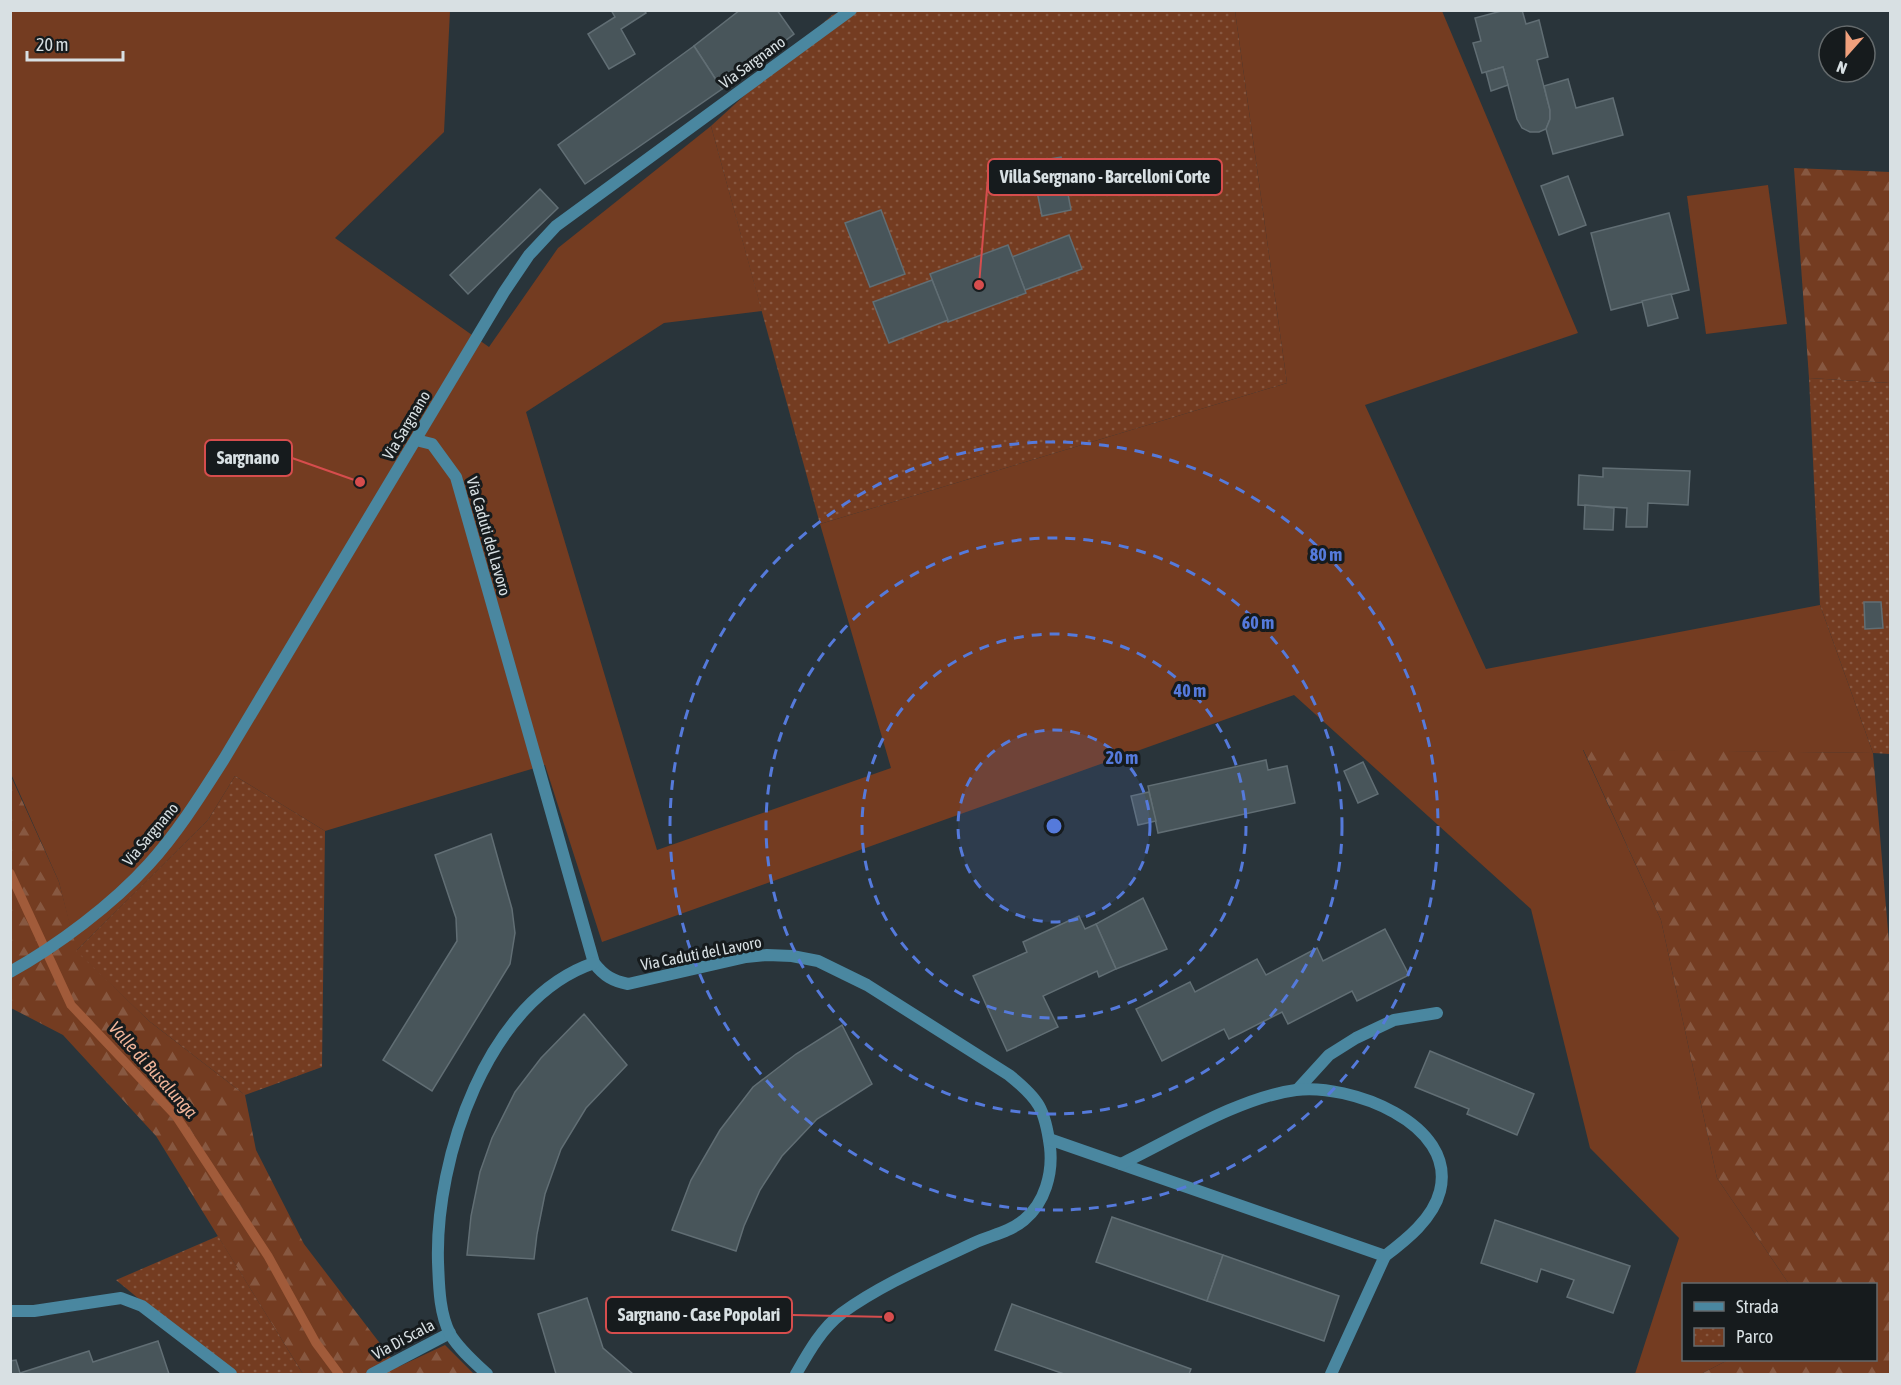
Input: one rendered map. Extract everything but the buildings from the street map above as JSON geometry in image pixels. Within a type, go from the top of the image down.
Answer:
[{"type":"street","name":"Via Sargnano","points":[[10,972],[28,962],[106,906],[148,865],[186,818],[224,759],[504,292],[529,255],[556,226],[851,10]]},
{"type":"street","name":"Via Caduti del Lavoro","points":[[416,440],[432,444],[456,477],[594,963],[602,973],[614,981],[628,984],[746,957],[792,956],[818,961],[867,985],[1024,1087],[1038,1103],[1046,1119],[1052,1163],[1048,1182],[1039,1204],[1025,1220],[1008,1231],[977,1241],[881,1289],[840,1314],[815,1341],[796,1374]]},
{"type":"street","points":[[487,1374],[463,1351],[450,1333],[439,1295],[438,1245],[443,1189],[455,1142],[471,1094],[488,1060],[516,1019],[544,989],[576,969],[594,963]]},
{"type":"street","points":[[1298,1089],[1329,1054],[1356,1038],[1394,1020],[1437,1013]]},
{"type":"street","points":[[1121,1164],[1239,1106],[1274,1094],[1298,1089],[1330,1091],[1384,1107],[1408,1120],[1425,1135],[1435,1153],[1441,1171],[1440,1191],[1432,1209],[1406,1239],[1384,1256],[1331,1374]]},
{"type":"street","points":[[1049,1139],[1384,1256]]},
{"type":"street","points":[[10,1311],[34,1311],[121,1298],[142,1306],[231,1374]]},
{"type":"street","name":"Via Di Scala","points":[[372,1374],[450,1333]]},
{"type":"green space","points":[[10,11],[450,11],[444,132],[335,238],[489,347],[558,248],[711,126],[762,311],[664,323],[526,412],[657,850],[891,768],[820,524],[1287,383],[1235,11],[1442,11],[1578,333],[1365,405],[1486,669],[1820,605],[1873,753],[1583,750],[1661,920],[1717,1178],[1788,1283],[1682,1283],[1682,1361],[1726,1361],[1701,1374],[1635,1374],[1679,1238],[1590,1148],[1531,909],[1294,695],[602,942],[545,765],[325,831],[235,776],[208,820],[76,951],[59,882],[11,774]]},
{"type":"green space","points":[[842,11],[1235,11],[1287,383],[820,524],[711,126],[832,15]]},
{"type":"green space","points":[[1794,168],[1890,172],[1890,383],[1809,378]]},
{"type":"green space","points":[[1768,185],[1787,324],[1706,334],[1687,196]]},
{"type":"green space","points":[[1809,378],[1890,383],[1890,754],[1873,753],[1820,605]]},
{"type":"green space","points":[[1583,749],[1873,753],[1890,954],[1890,1374],[1701,1374],[1726,1361],[1877,1361],[1877,1283],[1788,1283],[1717,1178],[1661,920]]},
{"type":"green space","points":[[10,774],[59,882],[77,951],[149,1021],[245,1095],[256,1150],[304,1244],[398,1367],[445,1345],[474,1374],[303,1374],[156,1136],[63,1035],[11,1008]]},
{"type":"green space","points":[[235,776],[325,831],[322,1067],[245,1095],[149,1021],[76,951],[208,820]]},
{"type":"green space","points":[[218,1236],[303,1374],[230,1374],[116,1280]]},
{"type":"waterway","name":"Valle di Busalunga","points":[[10,873],[71,1005],[176,1116],[268,1256],[316,1343],[339,1374]]},
{"type":"place","name":"Villa Sergnano - Barcelloni Corte","points":[[979,285]]},
{"type":"place","name":"Sargnano","points":[[360,482]]},
{"type":"place","name":"Sargnano - Case Popolari","points":[[889,1317]]}]
